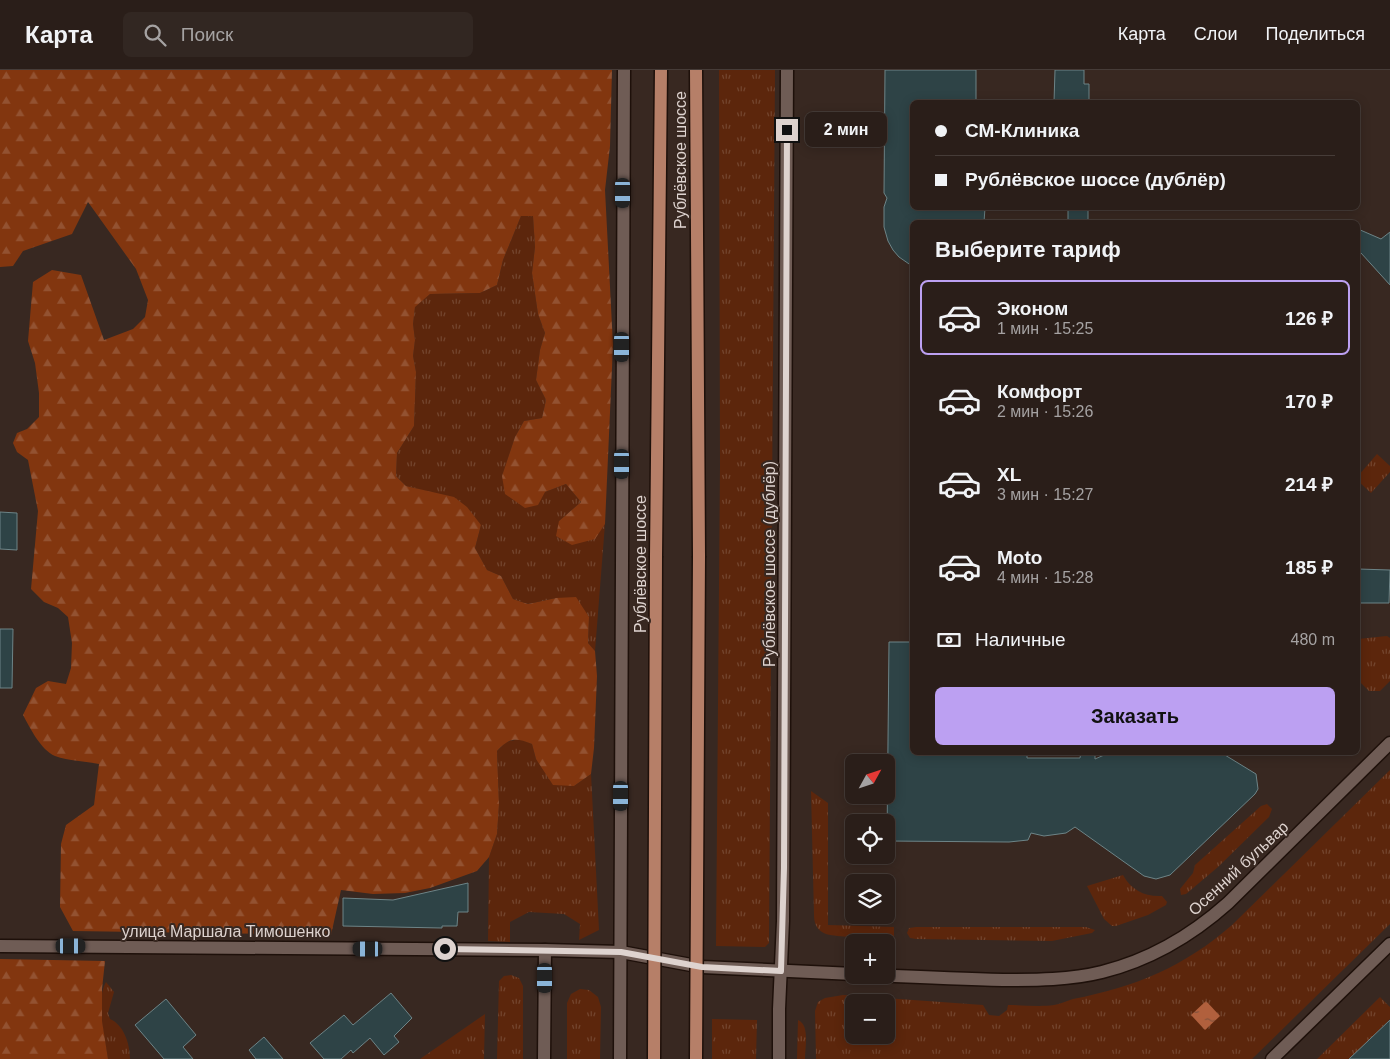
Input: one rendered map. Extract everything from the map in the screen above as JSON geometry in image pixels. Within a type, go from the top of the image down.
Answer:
[{"type":"main road","points":[[620,1059],[624,70]]},
{"type":"main road","name":"Рублёвское шоссе","points":[[654,1059],[656,556],[661,70]]},
{"type":"main road","name":"Рублёвское шоссе","points":[[696,70],[699,556],[696,1059]]},
{"type":"main road","name":"Рублёвское шоссе (дублёр)","points":[[778,1059],[783,921],[787,70]]},
{"type":"main road","name":"Осенний бульвар","points":[[895,976],[1043,980],[1102,972],[1151,955],[1177,942],[1205,923],[1390,744]]},
{"type":"main road","points":[[1272,1059],[1390,944]]},
{"type":"main road","name":"улица Маршала Тимошенко","points":[[0,946],[621,952],[702,967],[781,971]]},
{"type":"main road","points":[[544,1059],[545,950]]},
{"type":"main road","points":[[781,971],[845,974]]},
{"type":"green space","points":[[0,70],[612,70],[610,146],[605,190],[613,345],[605,524],[595,539],[572,545],[556,536],[559,521],[581,502],[566,484],[545,492],[538,505],[525,508],[505,494],[502,476],[515,437],[524,421],[542,418],[546,400],[536,380],[540,350],[545,333],[538,314],[532,273],[535,247],[533,216],[521,216],[503,260],[497,285],[480,293],[430,294],[415,307],[413,324],[415,340],[413,356],[416,372],[414,426],[397,453],[396,476],[406,486],[454,497],[467,507],[481,525],[475,548],[487,570],[501,576],[513,599],[528,604],[556,598],[576,597],[589,617],[588,643],[595,651],[597,676],[591,774],[574,786],[553,785],[536,759],[532,744],[521,740],[513,740],[501,747],[497,751],[499,804],[497,834],[489,857],[477,871],[430,888],[405,893],[373,894],[341,890],[331,935],[73,931],[60,907],[61,844],[66,825],[94,805],[99,764],[66,759],[50,753],[36,738],[23,715],[36,688],[48,681],[66,684],[71,668],[72,643],[68,617],[58,608],[44,602],[31,589],[38,511],[28,460],[17,452],[13,443],[17,433],[27,429],[39,417],[39,393],[35,363],[28,341],[33,282],[52,270],[81,275],[104,340],[133,329],[145,317],[148,300],[136,269],[88,202],[72,234],[23,251],[13,266],[0,267]]},
{"type":"green space","points":[[719,70],[775,70],[769,943],[765,947],[716,946],[720,466]]},
{"type":"green space","points":[[521,216],[533,216],[535,247],[532,273],[538,314],[545,333],[540,350],[536,380],[546,400],[542,418],[524,421],[515,437],[502,477],[545,492],[566,484],[581,502],[559,521],[594,539],[605,524],[595,651],[588,643],[589,617],[556,598],[528,604],[513,599],[501,576],[487,570],[475,548],[481,525],[430,492],[406,486],[396,476],[397,453],[414,426],[416,372],[413,356],[415,340],[413,324],[415,306],[430,294],[480,293],[497,285],[503,260]]},
{"type":"green space","points":[[1377,454],[1390,466],[1390,472],[1371,493],[1360,483],[1360,474]]},
{"type":"green space","points":[[1387,636],[1390,638],[1390,681],[1380,691],[1369,691],[1360,682],[1360,639]]},
{"type":"green space","points":[[520,739],[532,744],[536,759],[574,786],[591,774],[599,930],[579,940],[580,924],[564,914],[529,912],[510,922],[510,942],[488,941],[489,857],[497,834],[499,804],[497,751],[506,742]]},
{"type":"green space","points":[[1390,770],[1390,924],[1252,1059],[816,1059],[815,1011],[818,1002],[825,998],[845,995],[845,1044],[895,1044],[895,999],[983,1005],[989,1015],[999,1016],[1007,1010],[1008,1005],[1054,1005],[1138,981],[1177,964],[1214,940],[1232,925]]},
{"type":"green space","points":[[811,791],[828,803],[828,925],[894,927],[894,934],[845,934],[845,936],[835,936],[822,932],[817,927],[814,918]]},
{"type":"green space","points":[[1267,804],[1272,809],[1269,817],[1218,867],[1186,894],[1181,895],[1180,889],[1193,873],[1195,865],[1261,806]]},
{"type":"green space","points":[[1123,875],[1130,885],[1139,892],[1162,896],[1167,902],[1166,905],[1148,915],[1112,926],[1104,919],[1087,886]]},
{"type":"green space","points":[[1086,927],[1095,930],[1092,933],[1052,941],[910,938],[907,933],[909,928]]},
{"type":"green space","points":[[0,959],[105,961],[102,989],[102,1021],[108,1059],[0,1059]]},
{"type":"green space","points":[[511,975],[519,978],[523,986],[523,1059],[497,1059],[499,981],[504,976]]},
{"type":"green space","points":[[106,982],[114,992],[108,1013],[110,1019],[119,1026],[125,1036],[129,1047],[130,1059],[108,1059],[101,1009],[101,999]]},
{"type":"green space","points":[[580,989],[589,990],[598,997],[601,1007],[600,1059],[567,1059],[567,1003],[571,994]]},
{"type":"green space","points":[[1380,997],[1390,1007],[1390,1019],[1377,1032],[1381,1036],[1349,1059],[1317,1059]]},
{"type":"green space","points":[[485,1014],[484,1059],[420,1059]]},
{"type":"green space","points":[[712,1019],[757,1020],[756,1059],[712,1059]]},
{"type":"green space","points":[[798,1020],[802,1023],[805,1031],[805,1059],[797,1059]]},
{"type":"water","points":[[1206,1001],[1220,1016],[1205,1030],[1191,1015]]},
{"type":"building","points":[[885,70],[976,70],[976,100],[910,100],[910,210],[985,210],[984,220],[910,220],[910,265],[899,257],[888,241],[884,227],[884,207],[887,198],[884,193]]},
{"type":"building","points":[[1055,70],[1084,70],[1084,84],[1089,84],[1089,100],[1054,100]]},
{"type":"building","points":[[1068,210],[1088,210],[1088,220],[1068,220]]},
{"type":"building","points":[[1360,230],[1381,239],[1390,232],[1390,285],[1361,253]]},
{"type":"building","points":[[0,512],[17,513],[17,550],[0,549]]},
{"type":"building","points":[[1360,569],[1390,570],[1389,603],[1360,603]]},
{"type":"building","points":[[0,629],[13,629],[12,688],[0,688]]},
{"type":"building","points":[[889,642],[910,642],[910,755],[1027,755],[1027,758],[1080,758],[1080,755],[1095,755],[1095,759],[1104,755],[1225,755],[1256,774],[1258,789],[1255,794],[1170,875],[1156,879],[1144,876],[1075,827],[1066,833],[1044,836],[1031,833],[1028,840],[1009,842],[895,841],[895,814],[887,814],[887,804],[895,804],[895,754],[888,754]]},
{"type":"building","points":[[468,883],[468,912],[458,912],[457,926],[442,926],[442,928],[343,926],[343,898],[393,900]]},
{"type":"building","points":[[391,993],[412,1018],[394,1036],[399,1042],[384,1055],[370,1038],[353,1053],[351,1050],[341,1059],[324,1059],[310,1043],[344,1015],[353,1025]]},
{"type":"building","points":[[166,999],[196,1035],[183,1047],[193,1059],[164,1059],[135,1025]]},
{"type":"building","points":[[1390,1020],[1390,1059],[1349,1059]]},
{"type":"building","points":[[264,1037],[283,1059],[256,1059],[249,1050]]},
{"type":"route","points":[[445,949],[621,952],[702,967],[781,971],[784,868],[787,130]]}]
